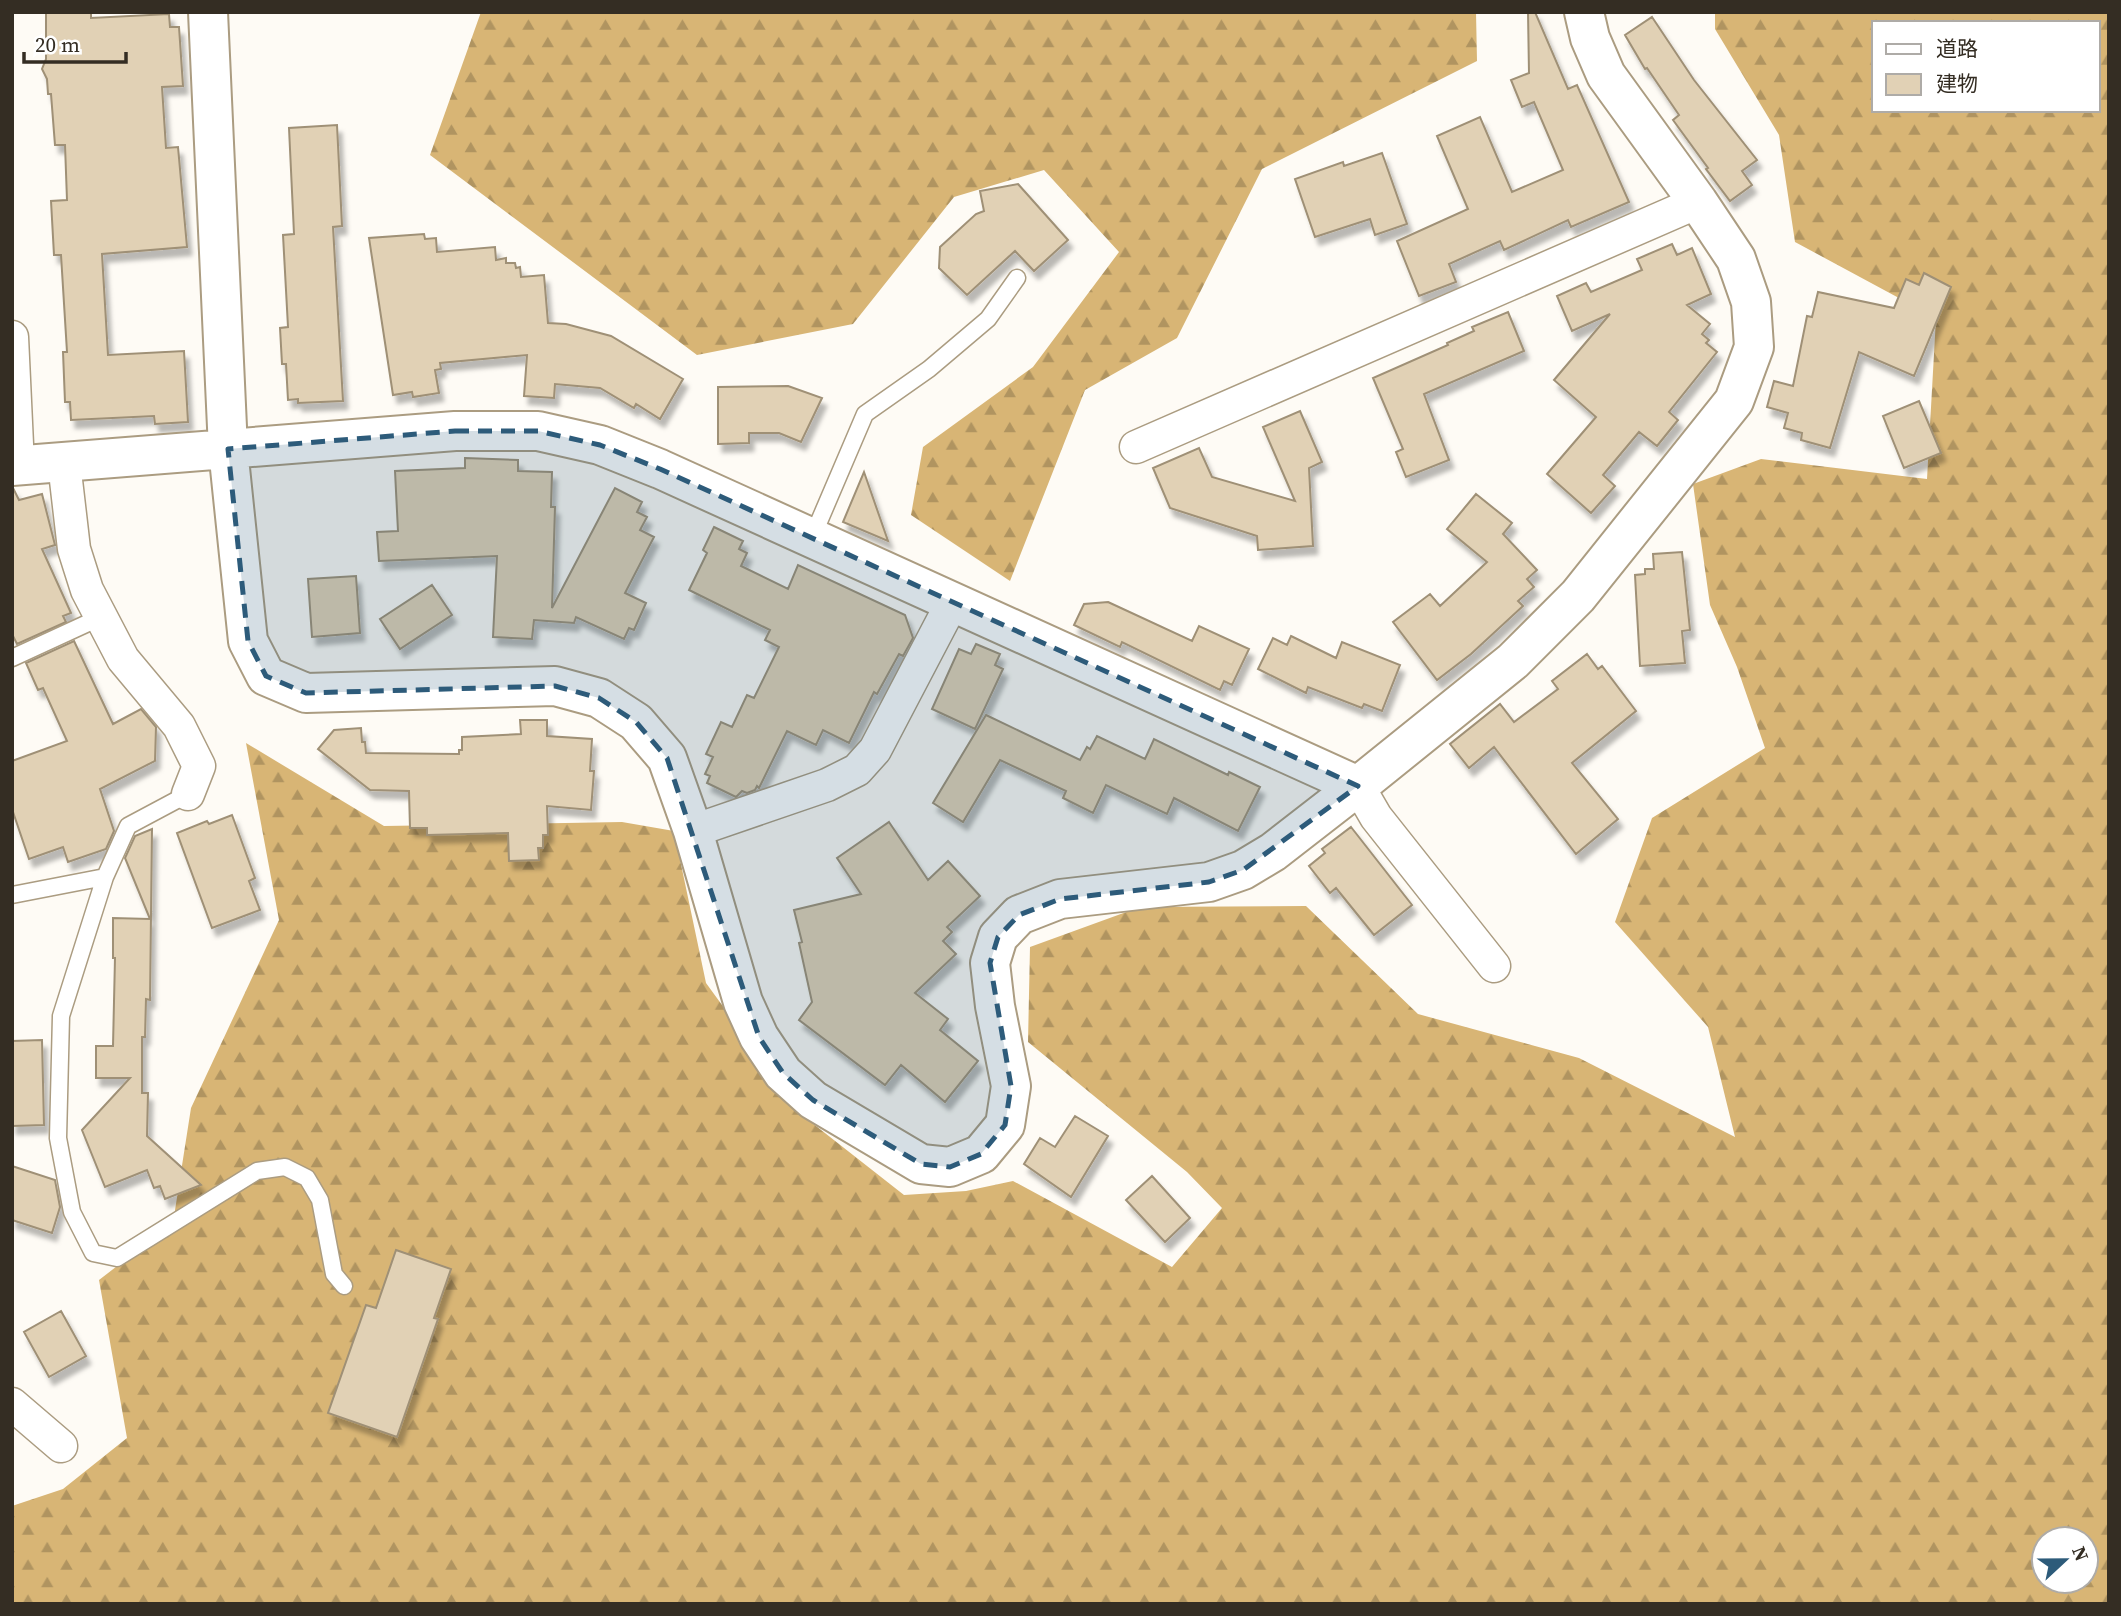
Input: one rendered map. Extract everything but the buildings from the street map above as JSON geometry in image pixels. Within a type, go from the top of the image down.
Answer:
[{"type":"street","points":[[208,12],[228,449],[248,640],[266,676],[306,693],[555,687],[599,698],[636,722],[667,758],[694,831],[743,1002],[759,1037],[783,1073],[813,1100],[921,1164],[950,1167],[981,1154],[1005,1125],[1012,1086],[995,1006],[990,963],[998,937],[1019,915],[1060,899],[1209,882],[1243,870],[1273,852],[1513,661],[1578,596],[1734,401],[1754,347],[1751,302],[1736,259],[1606,75],[1590,38],[1584,12]]},
{"type":"street","points":[[1136,447],[1698,202]]},
{"type":"street","points":[[12,337],[15,466],[455,431],[538,431],[600,445],[660,468],[1358,786],[1376,817],[1494,966]]},
{"type":"street","points":[[64,463],[74,549],[87,590],[123,659],[179,726],[184,736],[198,766],[188,794]]},
{"type":"street","points":[[694,831],[827,785],[857,770],[875,750],[952,603]]},
{"type":"street","points":[[12,1404],[61,1446]]},
{"type":"lane","points":[[812,539],[865,414],[929,369],[988,319],[1017,278]]},
{"type":"lane","points":[[12,658],[101,617]]},
{"type":"lane","points":[[188,794],[128,826],[105,877],[61,1016],[58,1138],[72,1212],[93,1253],[117,1258],[257,1171],[285,1167],[307,1178],[320,1200],[334,1274],[344,1286]]},
{"type":"lane","points":[[12,895],[105,877]]},
{"type":"highlighted area","points":[[455,431],[538,431],[600,445],[660,469],[1358,786],[1243,870],[1209,882],[1060,899],[1019,915],[998,937],[990,963],[1011,1086],[1005,1125],[981,1154],[950,1167],[921,1164],[813,1100],[783,1073],[759,1037],[667,758],[636,722],[599,698],[555,686],[306,693],[266,676],[248,641],[228,449]]},
{"type":"green space","points":[[481,12],[1476,12],[1477,61],[1262,169],[1177,338],[1085,390],[1010,581],[911,515],[923,447],[1033,367],[1119,252],[1044,170],[954,197],[853,324],[697,355],[430,155]]},
{"type":"green space","points":[[1715,12],[2109,12],[2109,1604],[12,1604],[12,1506],[63,1489],[127,1438],[99,1280],[173,1223],[191,1108],[279,920],[246,743],[384,826],[622,822],[674,831],[706,983],[802,1115],[904,1195],[966,1191],[1013,1181],[1172,1267],[1222,1208],[1187,1172],[1028,1042],[1030,947],[1140,907],[1306,906],[1418,1014],[1579,1058],[1735,1137],[1708,1027],[1615,922],[1652,818],[1765,748],[1737,667],[1710,605],[1693,484],[1761,459],[1927,479],[1936,318],[1795,242],[1779,135],[1715,29]]}]
